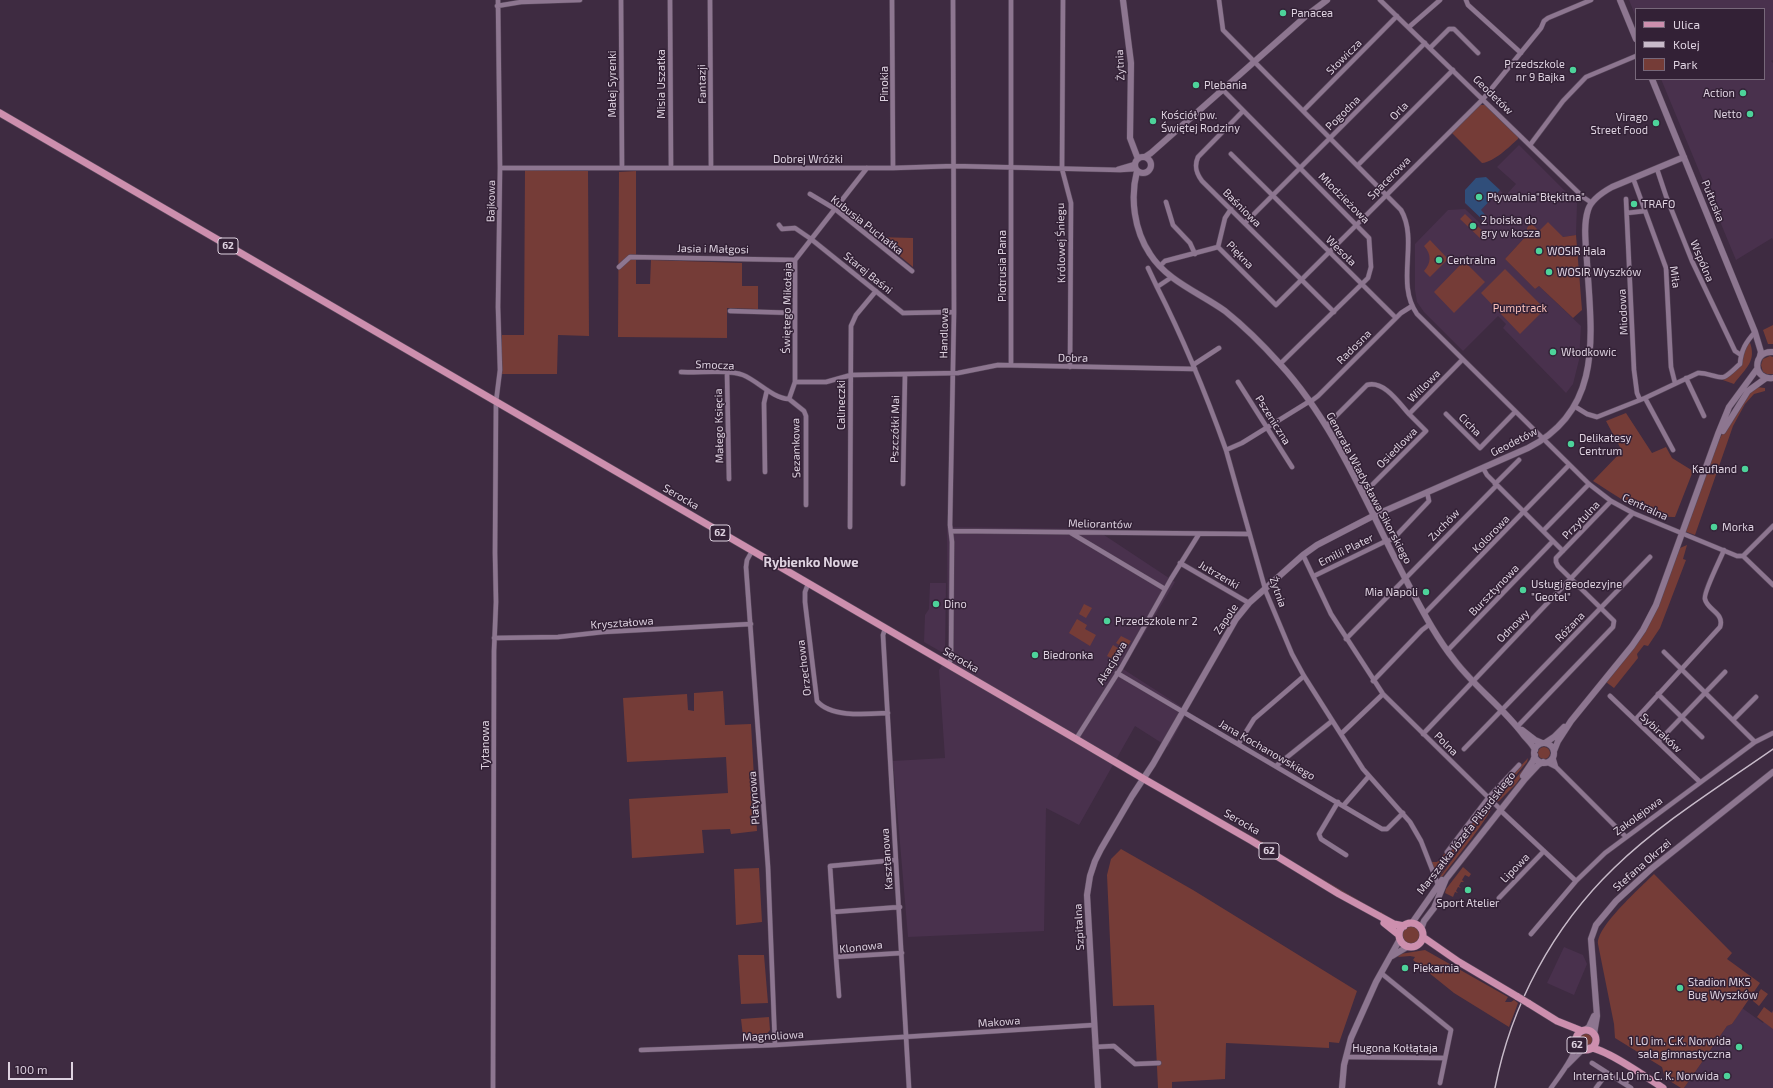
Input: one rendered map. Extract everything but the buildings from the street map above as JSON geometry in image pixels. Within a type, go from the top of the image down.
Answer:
[{"type":"main road","name":"62","points":[[0,113],[496,402]]},
{"type":"main road","name":"Serocka","points":[[496,402],[1252,841],[1355,903],[1394,924],[1408,925]]},
{"type":"main road","name":"Serocka","points":[[1355,903],[1392,928],[1400,937]]},
{"type":"main road","name":"62","points":[[1408,925],[1415,924],[1422,933],[1459,962]]},
{"type":"main road","points":[[1400,937],[1408,925]]},
{"type":"main road","points":[[1417,946],[1422,933]]},
{"type":"main road","name":"62","points":[[1400,937],[1407,946],[1425,946],[1459,962],[1558,1021],[1584,1030],[1595,1037],[1614,1057]]},
{"type":"main road","name":"62","points":[[1558,1021],[1573,1035],[1579,1047],[1587,1049],[1596,1048],[1614,1057],[1664,1088]]},
{"type":"main road","name":"62","points":[[1576,1041],[1578,1034],[1584,1030]]},
{"type":"main road","name":"62","points":[[1587,1049],[1594,1045],[1595,1037]]},
{"type":"street","name":"Bajkowa","points":[[496,402],[500,370],[498,307],[500,168],[498,0]]},
{"type":"street","points":[[497,6],[521,2],[580,0]]},
{"type":"street","name":"Małej Syrenki","points":[[621,0],[622,168]]},
{"type":"street","name":"Misia Uszatka","points":[[670,0],[671,168]]},
{"type":"street","name":"Fantazji","points":[[710,0],[711,168]]},
{"type":"street","name":"Pinokia","points":[[892,0],[893,168]]},
{"type":"street","name":"Handlowa","points":[[948,665],[951,659],[952,374],[954,312],[953,0]]},
{"type":"street","name":"Piotrusia Pana","points":[[1011,0],[1011,365]]},
{"type":"street","name":"Królowej Śniegu","points":[[1063,0],[1062,169],[1071,203],[1070,367]]},
{"type":"street","name":"Żytnia","points":[[1122,0],[1131,63],[1130,130],[1140,164],[1152,163]]},
{"type":"street","name":"Centralna","points":[[1219,0],[1223,30],[1400,208],[1405,220],[1407,235],[1408,290],[1412,306],[1421,319],[1569,465],[1589,484],[1611,501],[1633,513],[1724,550]]},
{"type":"street","points":[[1168,138],[1155,155],[1150,170],[1140,164],[1168,138],[1306,16],[1327,0]]},
{"type":"street","name":"Geodetów","points":[[1373,516],[1528,448],[1543,439],[1558,426],[1574,406],[1581,394],[1590,357],[1585,227],[1588,209],[1592,203],[1380,0]]},
{"type":"street","points":[[1409,27],[1440,0]]},
{"type":"street","points":[[1466,0],[1468,5],[1521,54]]},
{"type":"street","name":"Spacerowa","points":[[1276,305],[1356,223],[1483,99],[1542,28],[1544,21],[1591,0]]},
{"type":"street","points":[[1620,0],[1635,38]]},
{"type":"street","name":"Słowicza","points":[[1303,111],[1397,16]]},
{"type":"street","points":[[1430,48],[1449,29],[1454,29],[1478,53]]},
{"type":"street","name":"Pogodna","points":[[1245,223],[1425,43]]},
{"type":"street","points":[[1530,145],[1563,100],[1586,77],[1635,56]]},
{"type":"street","name":"Orla","points":[[1358,166],[1453,70]]},
{"type":"street","name":"Pułtuska","points":[[1652,80],[1755,332],[1761,352],[1760,356]]},
{"type":"street","name":"Młodzieżowa","points":[[1216,86],[1367,234],[1370,242],[1371,272],[1368,278],[1280,364]]},
{"type":"street","name":"Baśniowa","points":[[1243,111],[1201,154],[1196,163],[1196,172],[1200,179],[1334,312]]},
{"type":"street","points":[[1231,154],[1273,196]]},
{"type":"street","points":[[1592,203],[1601,194],[1612,187],[1684,157]]},
{"type":"street","name":"Dobrej Wróżki","points":[[500,168],[893,168],[954,166],[1116,170],[1140,164]]},
{"type":"street","name":"Generała Władysława Sikorskiego","points":[[1140,164],[1133,185],[1136,219],[1139,232],[1149,252],[1160,266],[1172,276],[1227,313],[1280,364],[1310,402],[1326,426],[1424,614],[1447,651],[1472,682],[1517,727],[1534,740],[1544,743]]},
{"type":"street","name":"Świętego Mikołaja","points":[[789,399],[795,382],[795,260],[867,168]]},
{"type":"street","name":"Wspólna","points":[[1657,169],[1679,232],[1704,290],[1735,351],[1741,355]]},
{"type":"street","name":"Miła","points":[[1633,178],[1666,268],[1671,367],[1675,383]]},
{"type":"street","name":"Kubusia Puchatka","points":[[810,194],[835,209],[912,271]]},
{"type":"street","name":"Wesoła","points":[[1273,196],[1396,318]]},
{"type":"street","name":"Miodowa","points":[[1626,198],[1634,370],[1637,393],[1673,450]]},
{"type":"street","points":[[1166,202],[1173,225],[1190,243],[1195,254]]},
{"type":"street","name":"Piękna","points":[[1231,209],[1226,216],[1218,247],[1276,305]]},
{"type":"street","points":[[1627,212],[1645,211]]},
{"type":"street","name":"Starej Baśni","points":[[779,225],[782,228],[795,228],[812,239],[903,314],[954,312]]},
{"type":"street","points":[[1160,266],[1165,261],[1218,247]]},
{"type":"street","name":"Jasia i Małgosi","points":[[619,267],[630,257],[795,260]]},
{"type":"street","name":"Żytnia","points":[[1148,268],[1194,367],[1226,450],[1265,589],[1286,641],[1304,676],[1332,721],[1370,776],[1403,813],[1421,841],[1438,884],[1439,892]]},
{"type":"street","points":[[1157,287],[1172,276]]},
{"type":"street","name":"Calineczki","points":[[850,527],[851,326],[853,320],[876,291]]},
{"type":"street","name":"Radosna","points":[[1226,450],[1242,443],[1268,428],[1318,396],[1396,318],[1412,306]]},
{"type":"street","points":[[730,311],[795,313]]},
{"type":"street","points":[[1574,406],[1587,414],[1597,417],[1642,399],[1686,378],[1705,372],[1722,378],[1740,364],[1741,355],[1747,341],[1755,332]]},
{"type":"street","name":"Pułtuska","points":[[1755,332],[1771,352]]},
{"type":"street","points":[[1194,367],[1219,348]]},
{"type":"street","points":[[1771,352],[1760,356],[1757,363],[1757,369],[1760,374],[1771,379]]},
{"type":"street","name":"Willowa","points":[[1326,426],[1367,386],[1372,384],[1384,388],[1409,414],[1462,360]]},
{"type":"street","name":"Dobra","points":[[952,374],[998,365],[1070,367],[1194,367]]},
{"type":"street","points":[[1626,837],[1556,767],[1538,760],[1535,753],[1538,746],[1554,738],[1571,721],[1632,646],[1643,630],[1656,604],[1681,533],[1729,407],[1757,369]]},
{"type":"street","name":"Smocza","points":[[681,372],[727,373],[742,375],[784,399],[789,399]]},
{"type":"street","name":"Małego Księcia","points":[[727,373],[729,478]]},
{"type":"street","points":[[795,382],[826,382],[850,374],[952,374]]},
{"type":"street","name":"Pszczółki Mai","points":[[903,484],[905,374]]},
{"type":"street","points":[[1686,378],[1704,416]]},
{"type":"street","points":[[1715,442],[1748,391],[1771,379]]},
{"type":"street","name":"Pszeniczna","points":[[1238,382],[1292,467]]},
{"type":"street","points":[[765,472],[764,403],[767,390]]},
{"type":"street","name":"Sezamkowa","points":[[789,399],[804,411],[806,416],[806,505]]},
{"type":"street","name":"Tytanowa","points":[[492,1088],[496,402]]},
{"type":"street","name":"Cicha","points":[[1446,414],[1480,448],[1515,412]]},
{"type":"street","name":"Osiedlowa","points":[[1362,493],[1426,431],[1409,414]]},
{"type":"street","name":"Zuchów","points":[[1346,639],[1519,460]]},
{"type":"street","name":"Kolorowa","points":[[1424,614],[1524,513],[1569,465]]},
{"type":"street","points":[[1483,468],[1496,484],[1563,551],[1556,558],[1556,562],[1571,579],[1614,621],[1615,624],[1614,627],[1517,727]]},
{"type":"street","points":[[1543,532],[1589,484]]},
{"type":"street","name":"Emilii Plater","points":[[1314,576],[1394,538],[1429,501],[1427,492]]},
{"type":"street","name":"Przytulna","points":[[1563,551],[1611,501]]},
{"type":"street","name":"Odnowy","points":[[1423,734],[1633,513]]},
{"type":"street","name":"Zapole","points":[[1144,779],[1236,619],[1249,603],[1303,555],[1317,545],[1373,516]]},
{"type":"street","points":[[1743,556],[1773,526]]},
{"type":"street","name":"Meliorantów","points":[[951,531],[1249,534]]},
{"type":"street","points":[[1070,532],[1165,589]]},
{"type":"street","name":"Akacjowa","points":[[1076,739],[1117,674],[1180,563],[1199,534]]},
{"type":"street","name":"Bursztynowa","points":[[1447,651],[1553,542]]},
{"type":"street","points":[[1634,720],[1682,669],[1721,624],[1720,617],[1706,604],[1704,596],[1724,550],[1737,556],[1743,556],[1773,585]]},
{"type":"street","name":"Platynowa","points":[[752,551],[747,560],[746,568],[768,867],[775,1045]]},
{"type":"street","name":"Polna","points":[[1303,555],[1331,614],[1373,681],[1383,694],[1499,809],[1576,881]]},
{"type":"street","name":"Różana","points":[[1464,749],[1650,558]]},
{"type":"street","name":"Jutrzenki","points":[[1180,563],[1249,603]]},
{"type":"street","name":"Orzechowa","points":[[808,584],[804,602],[817,701],[823,706],[847,714],[888,713]]},
{"type":"street","name":"Kryształowa","points":[[494,638],[546,638],[603,632],[750,624]]},
{"type":"street","points":[[1373,681],[1422,630],[1430,624]]},
{"type":"street","name":"Kasztanowa","points":[[885,629],[883,635],[900,907],[909,1088]]},
{"type":"street","points":[[1664,652],[1755,742]]},
{"type":"street","points":[[1658,742],[1725,672]]},
{"type":"street","name":"Jana Kochanowskiego","points":[[1117,674],[1238,743],[1384,830],[1389,828],[1403,813]]},
{"type":"street","points":[[1238,743],[1254,719],[1304,676]]},
{"type":"street","points":[[1341,734],[1383,694]]},
{"type":"street","points":[[1658,694],[1702,737]]},
{"type":"street","name":"Sybiraków","points":[[1610,696],[1700,782]]},
{"type":"street","points":[[1733,720],[1756,697]]},
{"type":"street","points":[[1276,766],[1332,721]]},
{"type":"street","points":[[1545,762],[1553,754],[1558,741],[1571,721]]},
{"type":"street","name":"Generała Władysława Sikorskiego","points":[[1517,727],[1535,753]]},
{"type":"street","name":"Zakolejowa","points":[[1531,934],[1576,881],[1605,853],[1755,742],[1773,733]]},
{"type":"street","points":[[1544,743],[1551,746],[1556,767]]},
{"type":"street","name":"Marszałka Józefa Piłsudskiego","points":[[1422,933],[1424,921],[1434,908],[1439,892],[1446,879],[1531,765],[1535,753]]},
{"type":"street","name":"Marszałka Józefa Piłsudskiego","points":[[1408,925],[1438,884],[1499,809],[1535,768],[1545,762]]},
{"type":"street","points":[[1447,852],[1454,840],[1488,798],[1519,765]]},
{"type":"street","name":"Stefana Okrzei","points":[[1595,1037],[1597,1016],[1595,1010],[1590,939],[1596,925],[1616,901],[1651,869],[1773,772]]},
{"type":"street","points":[[1343,806],[1370,776]]},
{"type":"street","name":"Szpitalna","points":[[1098,1088],[1087,895],[1090,876],[1095,861],[1144,779]]},
{"type":"street","points":[[1338,802],[1320,834],[1321,840],[1346,855]]},
{"type":"street","name":"Lipowa","points":[[1499,898],[1544,851]]},
{"type":"street","points":[[836,957],[830,866],[896,860]]},
{"type":"street","points":[[833,912],[900,907]]},
{"type":"street","points":[[1342,1088],[1346,1057],[1351,1038],[1381,973],[1392,956],[1400,937]]},
{"type":"street","points":[[1392,956],[1407,946]]},
{"type":"street","name":"Klonowa","points":[[838,996],[836,957],[902,953]]},
{"type":"street","points":[[1381,973],[1448,1027],[1451,1034],[1440,1083]]},
{"type":"street","name":"Stefana Okrzei","points":[[1584,1030],[1590,1027],[1595,1010]]},
{"type":"street","name":"Makowa","points":[[906,1036],[1094,1026]]},
{"type":"street","name":"Magnoliowa","points":[[641,1050],[775,1045],[906,1036]]},
{"type":"street","points":[[1551,1088],[1566,1067],[1576,1049],[1576,1041]]},
{"type":"street","points":[[1095,1047],[1114,1046],[1135,1064],[1159,1063]]},
{"type":"street","points":[[1566,1067],[1587,1049]]},
{"type":"street","name":"Hugona Kołłątaja","points":[[1346,1057],[1445,1058]]},
{"type":"street","points":[[1592,1063],[1631,1088]]},
{"type":"street","points":[[1625,1084],[1634,1069]]},
{"type":"street","points":[[1596,1088],[1607,1073]]},
{"type":"shaded area","points":[[1629,0],[1773,0],[1773,60],[1771,61],[1773,63],[1773,240],[1772,238],[1736,260],[1661,80],[1765,80],[1765,8],[1635,8],[1635,15]]},
{"type":"shaded area","points":[[1519,145],[1577,203],[1576,235],[1563,237],[1527,230],[1527,235],[1505,259],[1535,289],[1539,286],[1581,326],[1579,360],[1573,384],[1566,393],[1503,328],[1506,324],[1498,316],[1463,351],[1424,312],[1417,302],[1415,290],[1415,244],[1448,210],[1465,209],[1482,225],[1488,218],[1480,211],[1500,190],[1505,196],[1516,184],[1497,167]]},
{"type":"shaded area","points":[[947,527],[1095,529],[1175,582],[1123,669],[1188,711],[1168,747],[1135,726],[1079,825],[1046,808],[1044,931],[908,937],[893,761],[945,758],[939,670],[948,657]]},
{"type":"shaded area","points":[[930,583],[946,583],[945,654],[924,642],[925,615],[929,609]]},
{"type":"shaded area","points":[[1564,947],[1583,955],[1587,964],[1574,995],[1547,983]]},
{"type":"shaded area","points":[[1742,1008],[1763,1023],[1773,1010],[1773,1088],[1684,1088],[1727,1026],[1732,1024]]},
{"type":"green space","points":[[1480,105],[1486,105],[1518,136],[1518,139],[1501,154],[1487,162],[1482,163],[1452,133]]},
{"type":"green space","points":[[525,170],[588,171],[589,336],[558,335],[557,374],[502,374],[502,335],[524,335]]},
{"type":"green space","points":[[636,171],[636,284],[650,284],[651,260],[742,263],[742,286],[758,286],[758,309],[727,308],[727,338],[618,337],[619,172]]},
{"type":"green space","name":"2 boiska do gry w kosza","points":[[1465,214],[1486,234],[1481,239],[1460,219]]},
{"type":"green space","name":"WOSIR Wyszków","points":[[1548,222],[1563,237],[1576,235],[1582,310],[1573,318],[1539,286],[1535,289],[1505,259],[1527,235],[1527,228],[1531,223],[1539,231]]},
{"type":"green space","points":[[877,237],[913,238],[913,267]]},
{"type":"green space","name":"Centralna","points":[[1430,240],[1448,259],[1430,277],[1424,271],[1430,259],[1427,249],[1424,246]]},
{"type":"green space","points":[[1464,261],[1485,282],[1454,313],[1434,292]]},
{"type":"green space","name":"Pumptrack","points":[[1505,269],[1545,309],[1520,334],[1481,293]]},
{"type":"green space","points":[[1773,325],[1773,344],[1768,344],[1763,330]]},
{"type":"green space","points":[[1749,340],[1752,354],[1746,369],[1734,384],[1720,379],[1740,366],[1743,353]]},
{"type":"green space","points":[[1770,356],[1773,357],[1773,374],[1767,374],[1763,372],[1761,365],[1763,359]]},
{"type":"green space","points":[[1756,387],[1765,388],[1765,391],[1754,394],[1745,404],[1733,426],[1695,535],[1684,531],[1713,453],[1723,433],[1733,414],[1744,399]]},
{"type":"green space","points":[[1626,413],[1652,453],[1666,447],[1672,458],[1693,471],[1675,517],[1653,514],[1642,510],[1593,481],[1622,451],[1606,421]]},
{"type":"green space","points":[[1687,545],[1683,559],[1686,560],[1660,628],[1648,646],[1644,645],[1637,654],[1638,658],[1614,688],[1606,682],[1645,632],[1680,548]]},
{"type":"green space","points":[[1084,604],[1092,608],[1086,618],[1079,614]]},
{"type":"green space","points":[[1077,619],[1087,625],[1085,629],[1096,635],[1090,646],[1069,633]]},
{"type":"green space","points":[[1121,636],[1131,641],[1126,649],[1116,643]]},
{"type":"green space","points":[[1113,645],[1121,650],[1115,660],[1107,656]]},
{"type":"green space","points":[[723,691],[725,725],[751,724],[757,831],[731,834],[730,829],[702,830],[704,853],[632,858],[629,799],[728,793],[726,757],[627,762],[623,698],[687,694],[688,710],[694,711],[694,693]]},
{"type":"green space","points":[[1544,747],[1548,749],[1550,753],[1548,757],[1544,759],[1540,757],[1538,753],[1540,749]]},
{"type":"green space","points":[[1528,758],[1527,762],[1494,801],[1492,800],[1492,797]]},
{"type":"green space","points":[[1527,765],[1529,765],[1516,784],[1499,801],[1495,802]]},
{"type":"green space","points":[[1487,803],[1492,804],[1459,847],[1456,841]]},
{"type":"green space","points":[[1492,805],[1491,810],[1479,828],[1443,876],[1439,878]]},
{"type":"green space","points":[[1228,823],[1381,912],[1389,918],[1355,900]]},
{"type":"green space","points":[[1455,842],[1458,849],[1441,874],[1436,876],[1431,862],[1437,862]]},
{"type":"green space","points":[[1121,849],[1193,890],[1357,991],[1339,1043],[1329,1042],[1329,1048],[1226,1043],[1225,1079],[1172,1082],[1172,1088],[1158,1088],[1154,1005],[1113,1006],[1107,875],[1111,859]]},
{"type":"green space","points":[[1463,867],[1471,874],[1469,877],[1465,875],[1462,880],[1464,882],[1461,882],[1459,886],[1461,888],[1458,887],[1456,891],[1458,893],[1455,892],[1453,897],[1445,893],[1446,889]]},
{"type":"green space","points":[[759,868],[762,922],[736,925],[734,869]]},
{"type":"green space","points":[[1654,874],[1732,953],[1727,959],[1760,983],[1732,1024],[1727,1026],[1684,1088],[1681,1088],[1665,1078],[1662,1067],[1615,1038],[1614,1024],[1598,944],[1599,937],[1611,918]]},
{"type":"green space","points":[[1411,926],[1417,929],[1420,935],[1417,941],[1411,944],[1405,941],[1402,935],[1405,929]]},
{"type":"green space","points":[[1425,950],[1508,997],[1505,1002],[1511,1002],[1514,1000],[1518,1003],[1509,1027],[1454,993],[1413,960],[1415,957],[1398,957],[1400,954]]},
{"type":"green space","points":[[738,955],[764,955],[768,1003],[741,1004]]},
{"type":"green space","points":[[1761,989],[1768,994],[1759,1006],[1753,1001]]},
{"type":"green space","points":[[1764,1007],[1772,1013],[1773,1011],[1773,1029],[1757,1017]]},
{"type":"green space","points":[[769,1017],[770,1030],[766,1035],[743,1036],[741,1019]]},
{"type":"green space","points":[[1586,1033],[1591,1035],[1593,1040],[1591,1045],[1586,1047],[1581,1045],[1579,1040],[1581,1035]]},
{"type":"water","name":"Pływalnia\"Błękitna\"","points":[[1486,177],[1500,190],[1481,210],[1488,218],[1485,222],[1465,203],[1465,190],[1476,178]]},
{"type":"railway","points":[[1495,1088],[1502,1057],[1524,997],[1554,942],[1592,891],[1632,851],[1671,820],[1773,749]]},
{"type":"place","name":"Panacea","points":[[1283,13]]},
{"type":"place","name":"Przedszkole nr 9 Bajka","points":[[1573,70]]},
{"type":"place","name":"Plebania","points":[[1196,85]]},
{"type":"place","name":"Action","points":[[1743,93]]},
{"type":"place","name":"Netto","points":[[1750,114]]},
{"type":"place","name":"Kościół pw. Świętej Rodziny","points":[[1153,121]]},
{"type":"place","name":"Virago Street Food","points":[[1656,123]]},
{"type":"place","name":"Pływalnia\"Błękitna\"","points":[[1479,197]]},
{"type":"place","name":"TRAFO","points":[[1634,204]]},
{"type":"place","name":"2 boiska do gry w kosza","points":[[1473,226]]},
{"type":"place","name":"WOSIR Hala","points":[[1539,251]]},
{"type":"place","name":"Centralna","points":[[1439,260]]},
{"type":"place","name":"WOSIR Wyszków","points":[[1549,272]]},
{"type":"place","name":"Włodkowic","points":[[1553,352]]},
{"type":"place","name":"Delikatesy Centrum","points":[[1571,444]]},
{"type":"place","name":"Kaufland","points":[[1745,469]]},
{"type":"place","name":"Morka","points":[[1714,527]]},
{"type":"place","name":"Usługi geodezyjne \"Geotel\"","points":[[1523,590]]},
{"type":"place","name":"Mia Napoli","points":[[1426,592]]},
{"type":"place","name":"Dino","points":[[936,604]]},
{"type":"place","name":"Przedszkole nr 2","points":[[1107,621]]},
{"type":"place","name":"Biedronka","points":[[1035,655]]},
{"type":"place","name":"Sport Atelier","points":[[1468,890]]},
{"type":"place","name":"Piekarnia","points":[[1405,968]]},
{"type":"place","name":"Stadion MKS Bug Wyszków","points":[[1680,988]]},
{"type":"place","name":"1 LO im. C.K. Norwida sala gimnastyczna","points":[[1739,1047]]},
{"type":"place","name":"Internat I LO im. C. K. Norwida","points":[[1727,1076]]},
{"type":"district","name":"Rybienko Nowe","points":[[811,563]]}]
